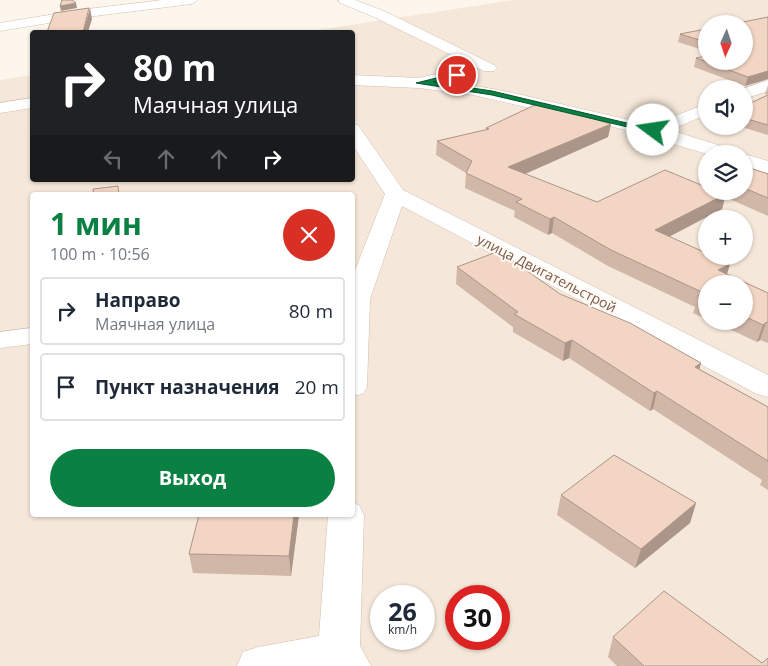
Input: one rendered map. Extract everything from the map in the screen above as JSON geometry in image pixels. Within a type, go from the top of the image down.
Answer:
[{"type":"street","points":[[0,27],[79,14],[192,0]]},
{"type":"street","points":[[344,0],[379,14],[489,68],[419,83]]},
{"type":"street","points":[[355,80],[449,85],[492,93],[653,130],[699,145]]},
{"type":"street","points":[[753,91],[767,86]]},
{"type":"street","points":[[0,108],[30,103]]},
{"type":"street","points":[[653,130],[698,112]]},
{"type":"street","name":"улица Двигательстрой","points":[[355,133],[396,194],[768,387]]},
{"type":"street","points":[[753,163],[768,168]]},
{"type":"street","points":[[355,299],[396,194]]},
{"type":"street","points":[[0,340],[30,336]]},
{"type":"street","points":[[258,666],[345,659],[346,517]]},
{"type":"shaded area","points":[[514,0],[768,0],[768,666],[0,666],[0,80],[30,75],[30,182],[355,182],[355,30],[318,30]]},
{"type":"building","points":[[62,0],[72,0],[76,3],[60,6]]},
{"type":"building","points":[[89,8],[84,30],[48,30],[54,13]]},
{"type":"building","points":[[768,17],[768,71],[748,77],[729,70],[753,70],[753,20]]},
{"type":"building","points":[[698,31],[698,40],[680,34]]},
{"type":"building","points":[[768,95],[768,125],[753,121],[753,102]]},
{"type":"building","points":[[539,103],[611,124],[508,167],[597,202],[665,170],[698,184],[698,200],[714,200],[655,230],[698,249],[698,265],[728,265],[718,270],[729,275],[698,275],[698,290],[611,250],[554,217],[550,219],[516,202],[522,199],[466,173],[472,161],[437,141],[489,129],[486,128]]},
{"type":"building","points":[[753,169],[768,174],[768,198],[753,192]]},
{"type":"building","points":[[118,186],[119,192],[94,192],[93,189]]},
{"type":"building","points":[[499,251],[560,294],[630,323],[701,363],[695,367],[768,407],[768,461],[657,391],[654,393],[572,340],[565,343],[514,314],[518,312],[457,267]]},
{"type":"building","points":[[753,286],[768,293],[768,323],[766,322],[763,325],[753,320]]},
{"type":"building","points":[[614,455],[696,503],[641,549],[561,495]]},
{"type":"building","points":[[198,517],[294,517],[289,556],[189,554]]},
{"type":"building","points":[[664,591],[762,663],[768,658],[768,666],[644,666],[613,637]]},
{"type":"route","points":[[457,75],[419,83],[449,85],[492,93],[653,130]]}]
